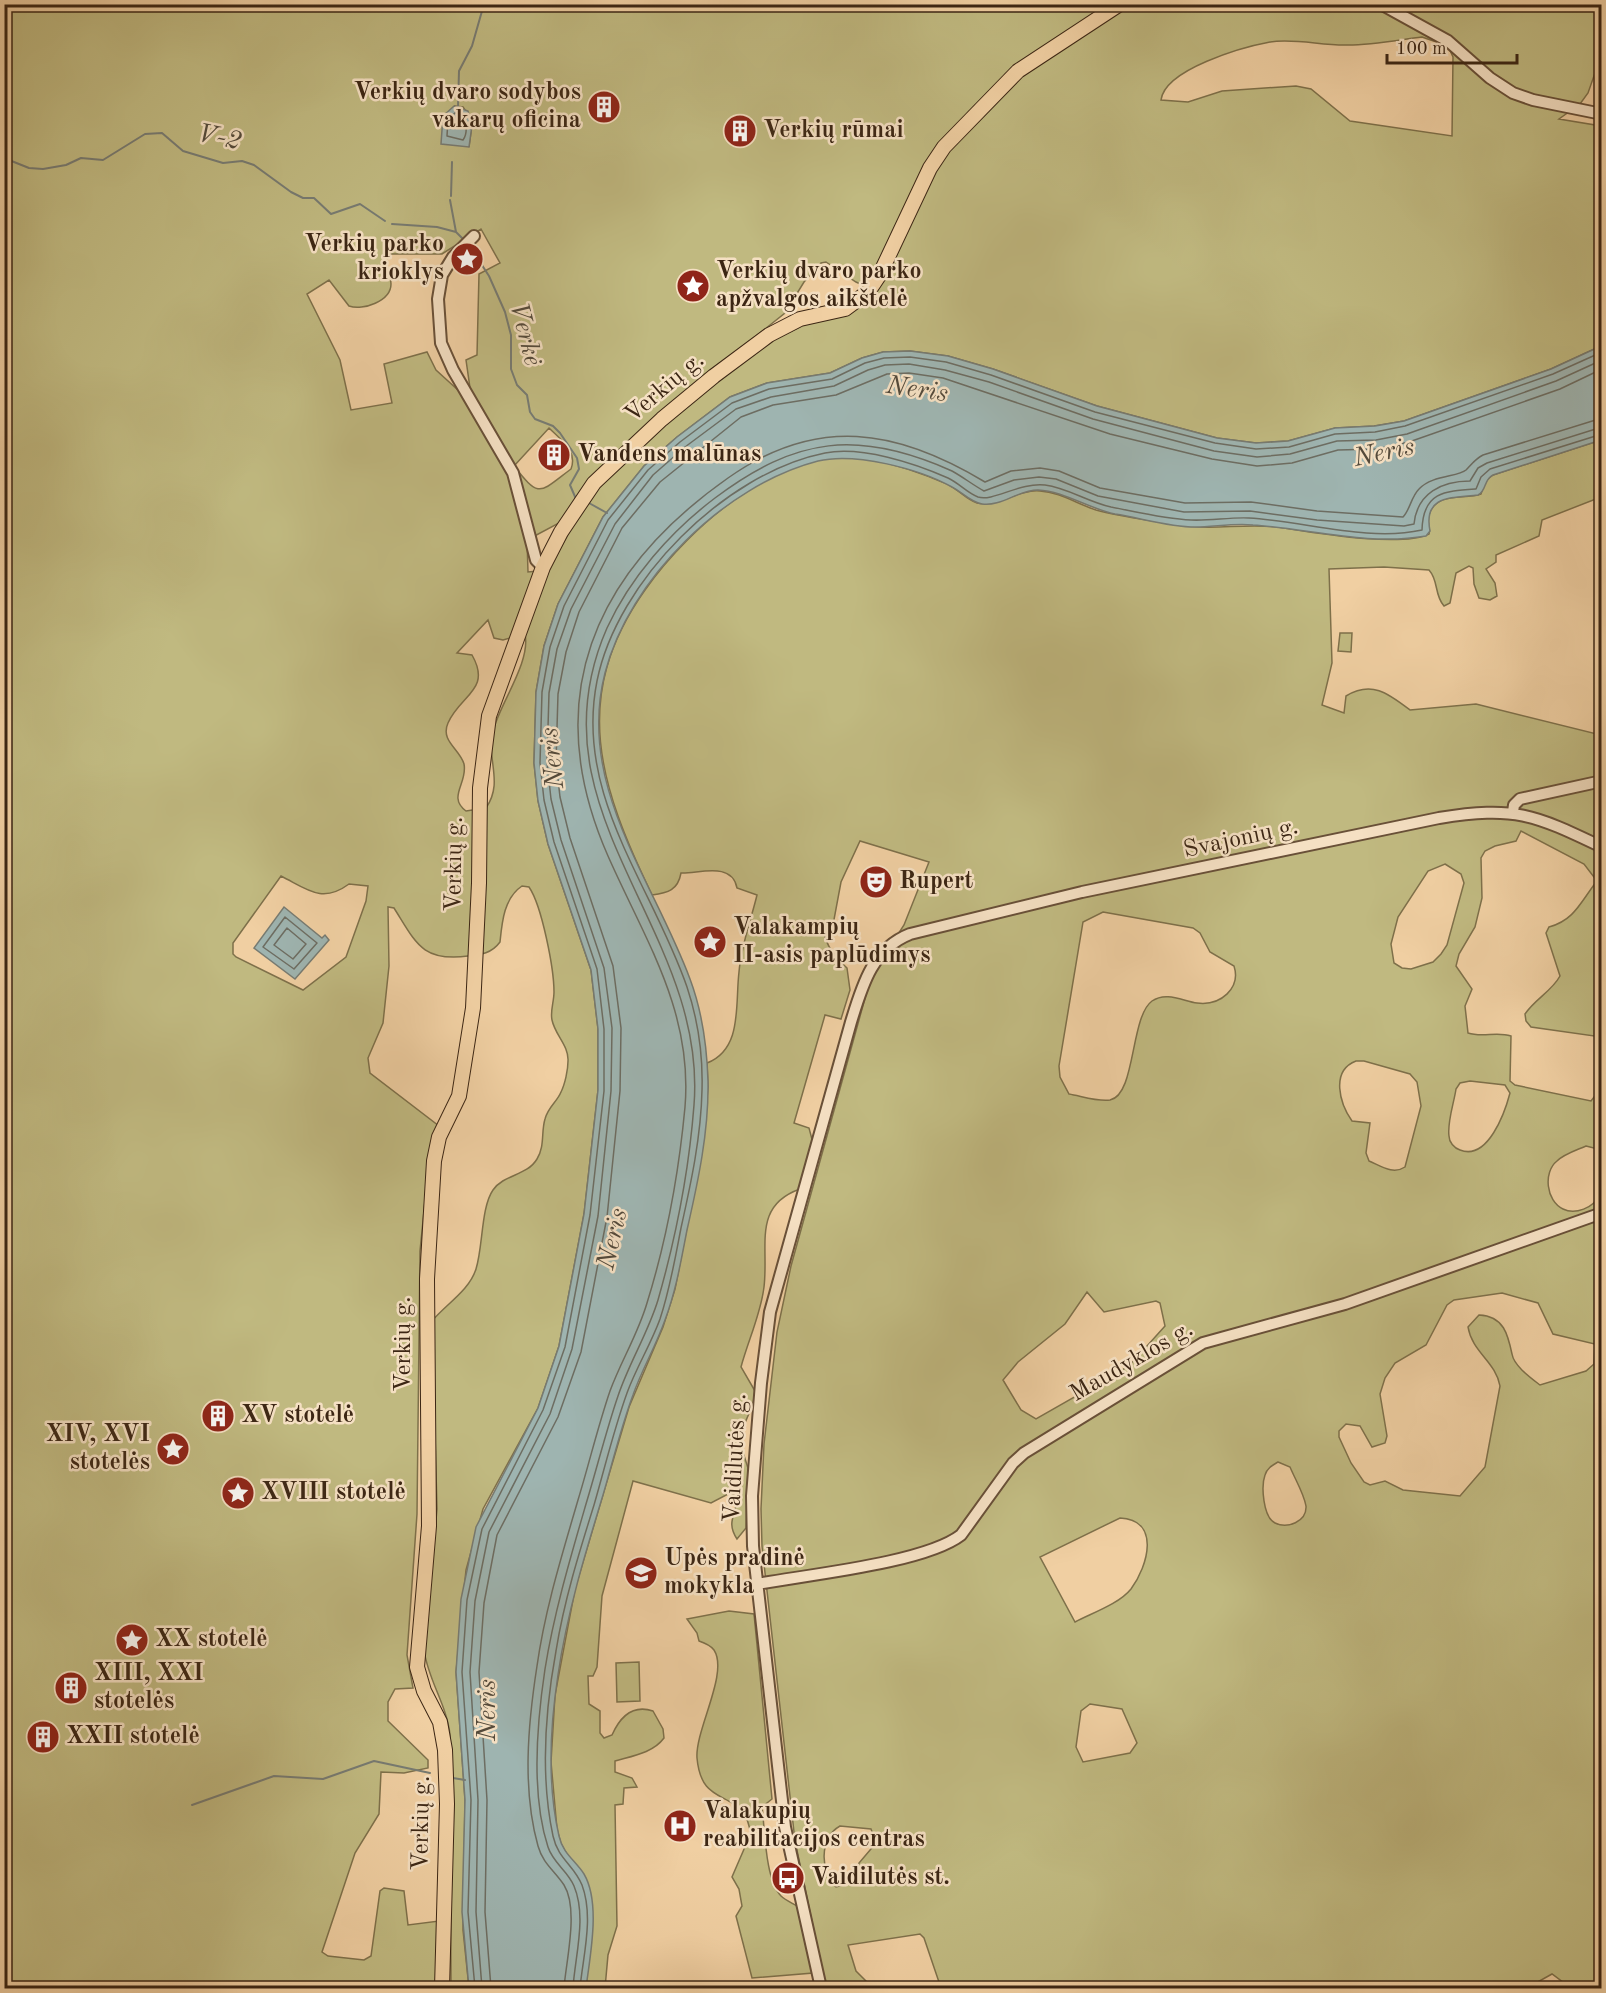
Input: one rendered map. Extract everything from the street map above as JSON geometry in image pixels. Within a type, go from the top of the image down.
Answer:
[{"type":"main road","name":"Verkių g.","points":[[442,1989],[447,1804],[445,1750],[440,1722],[424,1691],[417,1667],[429,1526],[426,1313],[431,1191],[436,1146],[459,1096],[470,1032],[479,883],[478,818],[486,733],[543,567],[561,532],[594,483],[662,419],[769,335],[800,319],[845,309],[868,292],[880,274],[930,168],[944,147],[1018,71],[1120,4]]},
{"type":"street","points":[[1381,4],[1448,41],[1490,78],[1513,93],[1533,100],[1602,114]]},
{"type":"street","points":[[474,236],[448,263],[439,288],[441,343],[453,370],[513,472],[536,560],[543,567]]},
{"type":"street","points":[[1513,812],[1514,805],[1520,799],[1602,780]]},
{"type":"street","name":"Svajonių g.","points":[[889,945],[910,934],[1082,892],[1438,818],[1488,812],[1513,812],[1542,819],[1602,847]]},
{"type":"street","name":"Vaidilutės g.","points":[[821,1989],[784,1827],[774,1714],[757,1584],[752,1496],[761,1383],[770,1312],[863,982],[889,945]]},
{"type":"street","name":"Maudyklos g.","points":[[757,1584],[907,1557],[952,1542],[961,1535],[1013,1463],[1024,1453],[1203,1343],[1346,1304],[1602,1213]]},
{"type":"shaded area","points":[[5,5],[1601,5],[1601,56],[1588,93],[1580,104],[1559,119],[1601,126],[1601,346],[1551,369],[1404,421],[1374,426],[1335,428],[1288,441],[1256,443],[1217,438],[1097,406],[993,369],[948,356],[910,351],[883,352],[862,358],[830,373],[767,383],[730,397],[677,437],[644,466],[603,517],[558,604],[544,646],[536,692],[534,763],[538,801],[548,844],[591,970],[598,1029],[598,1090],[584,1214],[559,1346],[538,1408],[483,1509],[466,1570],[456,1672],[465,1800],[463,1930],[469,1988],[451,1988],[450,1735],[424,1650],[437,1509],[432,1321],[463,1291],[473,1277],[489,1197],[503,1181],[527,1169],[537,1159],[541,1149],[546,1115],[559,1096],[566,1077],[568,1056],[552,1017],[554,996],[550,954],[534,896],[529,887],[522,886],[511,897],[508,904],[503,919],[500,942],[490,951],[477,955],[453,957],[430,953],[415,940],[394,908],[388,907],[389,966],[383,1023],[368,1058],[370,1073],[439,1126],[429,1161],[420,1251],[417,1514],[407,1655],[413,1688],[395,1689],[388,1702],[388,1721],[428,1760],[428,1768],[404,1773],[381,1772],[379,1814],[355,1853],[322,1952],[328,1956],[364,1960],[371,1956],[380,1891],[384,1888],[404,1891],[408,1925],[439,1921],[438,1988],[5,1988]],"holes":[[[1422,37],[1448,46],[1453,57],[1452,136],[1350,121],[1311,89],[1296,86],[1222,91],[1188,102],[1161,100],[1166,89],[1190,69],[1225,54],[1258,45],[1289,41],[1338,45]],[[455,106],[463,107],[472,125],[469,147]],[[481,229],[500,263],[479,274],[477,355],[466,360],[470,388],[459,391],[436,370],[427,352],[384,364],[392,403],[351,410],[340,360],[307,294],[329,280],[349,306],[361,307],[375,303],[390,290],[390,275],[385,261],[391,254],[442,254]],[[826,262],[856,282],[874,290],[769,342],[691,398],[593,490],[548,570],[528,572],[527,540],[561,522],[655,417],[785,313],[804,282],[821,263]],[[549,428],[570,451],[573,463],[571,469],[546,487],[540,489],[529,484],[514,466]],[[488,620],[494,638],[503,640],[525,634],[524,657],[493,731],[491,752],[494,789],[486,808],[466,811],[458,800],[464,764],[448,740],[446,729],[453,713],[476,685],[477,667],[472,655],[457,653]],[[281,876],[307,890],[322,894],[331,893],[349,884],[368,886],[366,901],[346,957],[303,990],[233,954],[233,943]]]},
{"type":"shaded area","points":[[1601,440],[1601,497],[1542,520],[1539,536],[1496,555],[1496,562],[1486,569],[1495,583],[1497,596],[1490,600],[1479,598],[1474,584],[1473,568],[1469,566],[1456,573],[1450,603],[1444,606],[1429,570],[1384,567],[1329,569],[1332,663],[1322,705],[1344,713],[1346,696],[1355,691],[1372,689],[1387,694],[1410,710],[1476,704],[1601,735],[1601,1037],[1531,1027],[1526,1021],[1525,1014],[1560,976],[1546,933],[1549,927],[1571,915],[1597,881],[1584,864],[1521,831],[1516,841],[1495,846],[1485,851],[1481,858],[1482,898],[1475,927],[1459,954],[1456,966],[1472,989],[1465,1006],[1468,1033],[1511,1036],[1510,1081],[1515,1085],[1591,1101],[1598,1092],[1601,1075],[1601,1988],[1571,1988],[1552,1974],[1527,1988],[941,1988],[924,1938],[920,1934],[848,1945],[856,1971],[869,1984],[869,1988],[826,1988],[795,1841],[762,1546],[761,1509],[764,1444],[777,1332],[791,1266],[867,991],[878,965],[904,925],[929,862],[860,841],[841,882],[833,925],[823,930],[832,951],[847,968],[850,990],[841,1019],[825,1015],[794,1123],[809,1128],[813,1143],[800,1189],[785,1196],[775,1206],[769,1217],[765,1242],[764,1287],[741,1367],[755,1391],[753,1404],[742,1430],[741,1446],[748,1468],[746,1528],[737,1539],[732,1526],[737,1501],[736,1494],[728,1494],[711,1503],[633,1481],[602,1596],[597,1667],[593,1676],[588,1676],[589,1704],[600,1711],[600,1733],[604,1738],[612,1735],[628,1714],[639,1709],[646,1709],[653,1711],[663,1729],[664,1738],[648,1751],[615,1761],[615,1772],[632,1778],[637,1787],[624,1788],[623,1804],[615,1805],[617,1926],[608,1955],[605,1988],[586,1988],[592,1912],[571,1861],[561,1844],[557,1829],[551,1762],[555,1695],[575,1589],[629,1407],[663,1327],[675,1289],[703,1145],[708,1087],[707,1063],[719,1056],[727,1047],[732,1036],[737,1011],[742,953],[757,895],[737,888],[729,874],[714,871],[681,873],[675,887],[652,895],[618,817],[607,779],[600,742],[600,705],[607,668],[621,629],[645,590],[664,566],[713,516],[742,494],[773,476],[805,463],[837,457],[869,459],[909,470],[947,484],[977,503],[993,503],[1024,493],[1040,491],[1055,494],[1089,508],[1126,517],[1189,527],[1264,526],[1332,535],[1397,540],[1429,534],[1428,518],[1438,502],[1444,499],[1481,494],[1485,481],[1493,475]],"holes":[[[1445,864],[1461,874],[1464,883],[1447,945],[1441,954],[1433,962],[1411,969],[1402,968],[1394,963],[1391,944],[1398,917],[1428,871]],[[1103,912],[1193,928],[1200,933],[1210,952],[1234,966],[1235,981],[1232,988],[1214,1002],[1197,1003],[1174,997],[1157,998],[1152,1001],[1145,1010],[1140,1023],[1124,1085],[1118,1095],[1110,1100],[1095,1100],[1069,1094],[1060,1077],[1059,1066],[1083,922]],[[1356,1061],[1364,1061],[1410,1074],[1417,1082],[1421,1106],[1405,1167],[1392,1170],[1369,1161],[1366,1153],[1370,1123],[1352,1121],[1341,1097],[1340,1080],[1348,1066]],[[1470,1081],[1505,1085],[1510,1093],[1494,1133],[1487,1142],[1470,1151],[1456,1148],[1449,1138],[1449,1125],[1456,1089],[1460,1083]],[[1586,1146],[1598,1149],[1601,1185],[1597,1200],[1589,1207],[1578,1211],[1568,1211],[1553,1200],[1548,1179],[1553,1166],[1563,1156]],[[1087,1292],[1104,1312],[1156,1301],[1160,1303],[1165,1326],[1129,1366],[1036,1419],[1021,1410],[1003,1380],[1018,1362],[1065,1324]],[[1502,1293],[1538,1303],[1553,1334],[1595,1344],[1594,1364],[1586,1371],[1540,1385],[1516,1363],[1506,1334],[1499,1323],[1487,1316],[1479,1315],[1468,1327],[1470,1336],[1494,1370],[1500,1386],[1485,1467],[1460,1496],[1403,1490],[1385,1481],[1370,1485],[1364,1482],[1351,1463],[1339,1437],[1339,1431],[1346,1424],[1360,1426],[1372,1447],[1385,1443],[1387,1436],[1380,1394],[1385,1378],[1395,1363],[1426,1345],[1447,1305],[1454,1300]],[[1278,1462],[1290,1467],[1306,1506],[1303,1516],[1295,1523],[1280,1525],[1271,1520],[1268,1515],[1263,1493],[1265,1475],[1270,1467]],[[1120,1518],[1133,1521],[1146,1535],[1146,1557],[1131,1589],[1105,1608],[1075,1622],[1040,1557]],[[1090,1704],[1122,1709],[1137,1743],[1130,1753],[1083,1762],[1076,1747],[1081,1711]],[[840,1826],[871,1829],[876,1843],[859,1863],[856,1882],[836,1887],[831,1881],[824,1855],[828,1838]]]},
{"type":"shaded area","points":[[1340,633],[1352,633],[1351,652],[1338,651]]},
{"type":"shaded area","points":[[729,1611],[754,1614],[772,1799],[762,1807],[769,1867],[776,1888],[783,1897],[797,1906],[813,1973],[752,1978],[736,1916],[742,1906],[739,1889],[732,1877],[751,1833],[748,1821],[738,1807],[709,1789],[699,1772],[698,1746],[715,1687],[717,1660],[714,1650],[699,1641],[697,1633],[687,1619]]},
{"type":"shaded area","points":[[639,1662],[640,1701],[617,1702],[616,1663]]},
{"type":"water","points":[[454,106],[468,111],[472,125],[469,147],[441,144],[443,116]]},
{"type":"water","name":"Neris","points":[[1601,346],[1601,440],[1493,475],[1478,495],[1441,501],[1431,511],[1430,531],[1426,536],[1383,539],[1246,525],[1175,526],[1105,512],[1057,493],[1038,490],[996,503],[982,504],[939,480],[905,468],[868,461],[833,459],[818,461],[783,473],[749,491],[716,514],[658,571],[635,604],[617,638],[605,673],[599,714],[601,754],[609,793],[623,831],[675,942],[698,1004],[707,1068],[708,1100],[705,1137],[672,1298],[621,1432],[577,1584],[558,1675],[553,1715],[551,1776],[559,1836],[566,1852],[584,1874],[592,1900],[592,1946],[586,1988],[469,1988],[462,1912],[465,1800],[456,1672],[461,1599],[476,1527],[538,1408],[559,1346],[584,1214],[598,1090],[598,1029],[591,970],[548,844],[538,801],[534,763],[536,692],[544,646],[558,604],[603,517],[644,466],[677,437],[730,397],[767,383],[830,373],[862,358],[883,352],[910,351],[948,356],[993,369],[1097,406],[1217,438],[1256,443],[1288,441],[1335,428],[1375,426],[1404,421],[1551,369]]},
{"type":"water","points":[[284,907],[322,938],[325,935],[329,940],[295,979],[254,948]]},
{"type":"waterway","name":"Verkė","points":[[458,107],[459,71],[472,46],[484,4]]},
{"type":"waterway","name":"V-2","points":[[4,158],[29,168],[43,169],[66,165],[81,158],[103,160],[145,134],[162,133],[183,151],[223,163],[242,161],[254,165],[291,192],[303,198],[314,198],[331,214],[360,204],[385,221]]},
{"type":"waterway","name":"Verkė","points":[[451,196],[452,162]]},
{"type":"waterway","name":"Verkė","points":[[450,200],[456,232],[465,241]]},
{"type":"waterway","name":"V-2","points":[[392,224],[437,227],[456,232]]},
{"type":"waterway","name":"Verkė","points":[[469,245],[489,276],[505,312],[511,335],[511,369],[517,385],[527,395],[530,412],[535,419],[553,426],[577,458],[579,469],[570,485],[576,499]]},
{"type":"waterway","name":"Verkė","points":[[589,503],[607,513]]},
{"type":"waterway","points":[[192,1805],[274,1776],[323,1779],[374,1761],[430,1773]]},
{"type":"waterway","points":[[453,1778],[465,1780]]},
{"type":"place","name":"Verkių dvaro sodybos vakarų oficina","points":[[604,107]]},
{"type":"place","name":"Verkių rūmai","points":[[740,131]]},
{"type":"place","name":"Verkių parko krioklys","points":[[467,259]]},
{"type":"place","name":"Verkių dvaro parko apžvalgos aikštelė","points":[[693,286]]},
{"type":"place","name":"Vandens malūnas","points":[[554,455]]},
{"type":"place","name":"Rupert","points":[[876,882]]},
{"type":"place","name":"Valakampių II-asis paplūdimys","points":[[710,942]]},
{"type":"place","name":"XV stotelė","points":[[218,1416]]},
{"type":"place","name":"XIV, XVI stotelės","points":[[173,1449]]},
{"type":"place","name":"XVIII stotelė","points":[[238,1493]]},
{"type":"place","name":"Upės pradinė mokykla","points":[[641,1573]]},
{"type":"place","name":"XX stotelė","points":[[132,1640]]},
{"type":"place","name":"XIII, XXI stotelės","points":[[71,1688]]},
{"type":"place","name":"XXII stotelė","points":[[43,1737]]},
{"type":"place","name":"Valakupių reabilitacijos centras","points":[[680,1826]]},
{"type":"place","name":"Vaidilutės st.","points":[[788,1878]]}]
